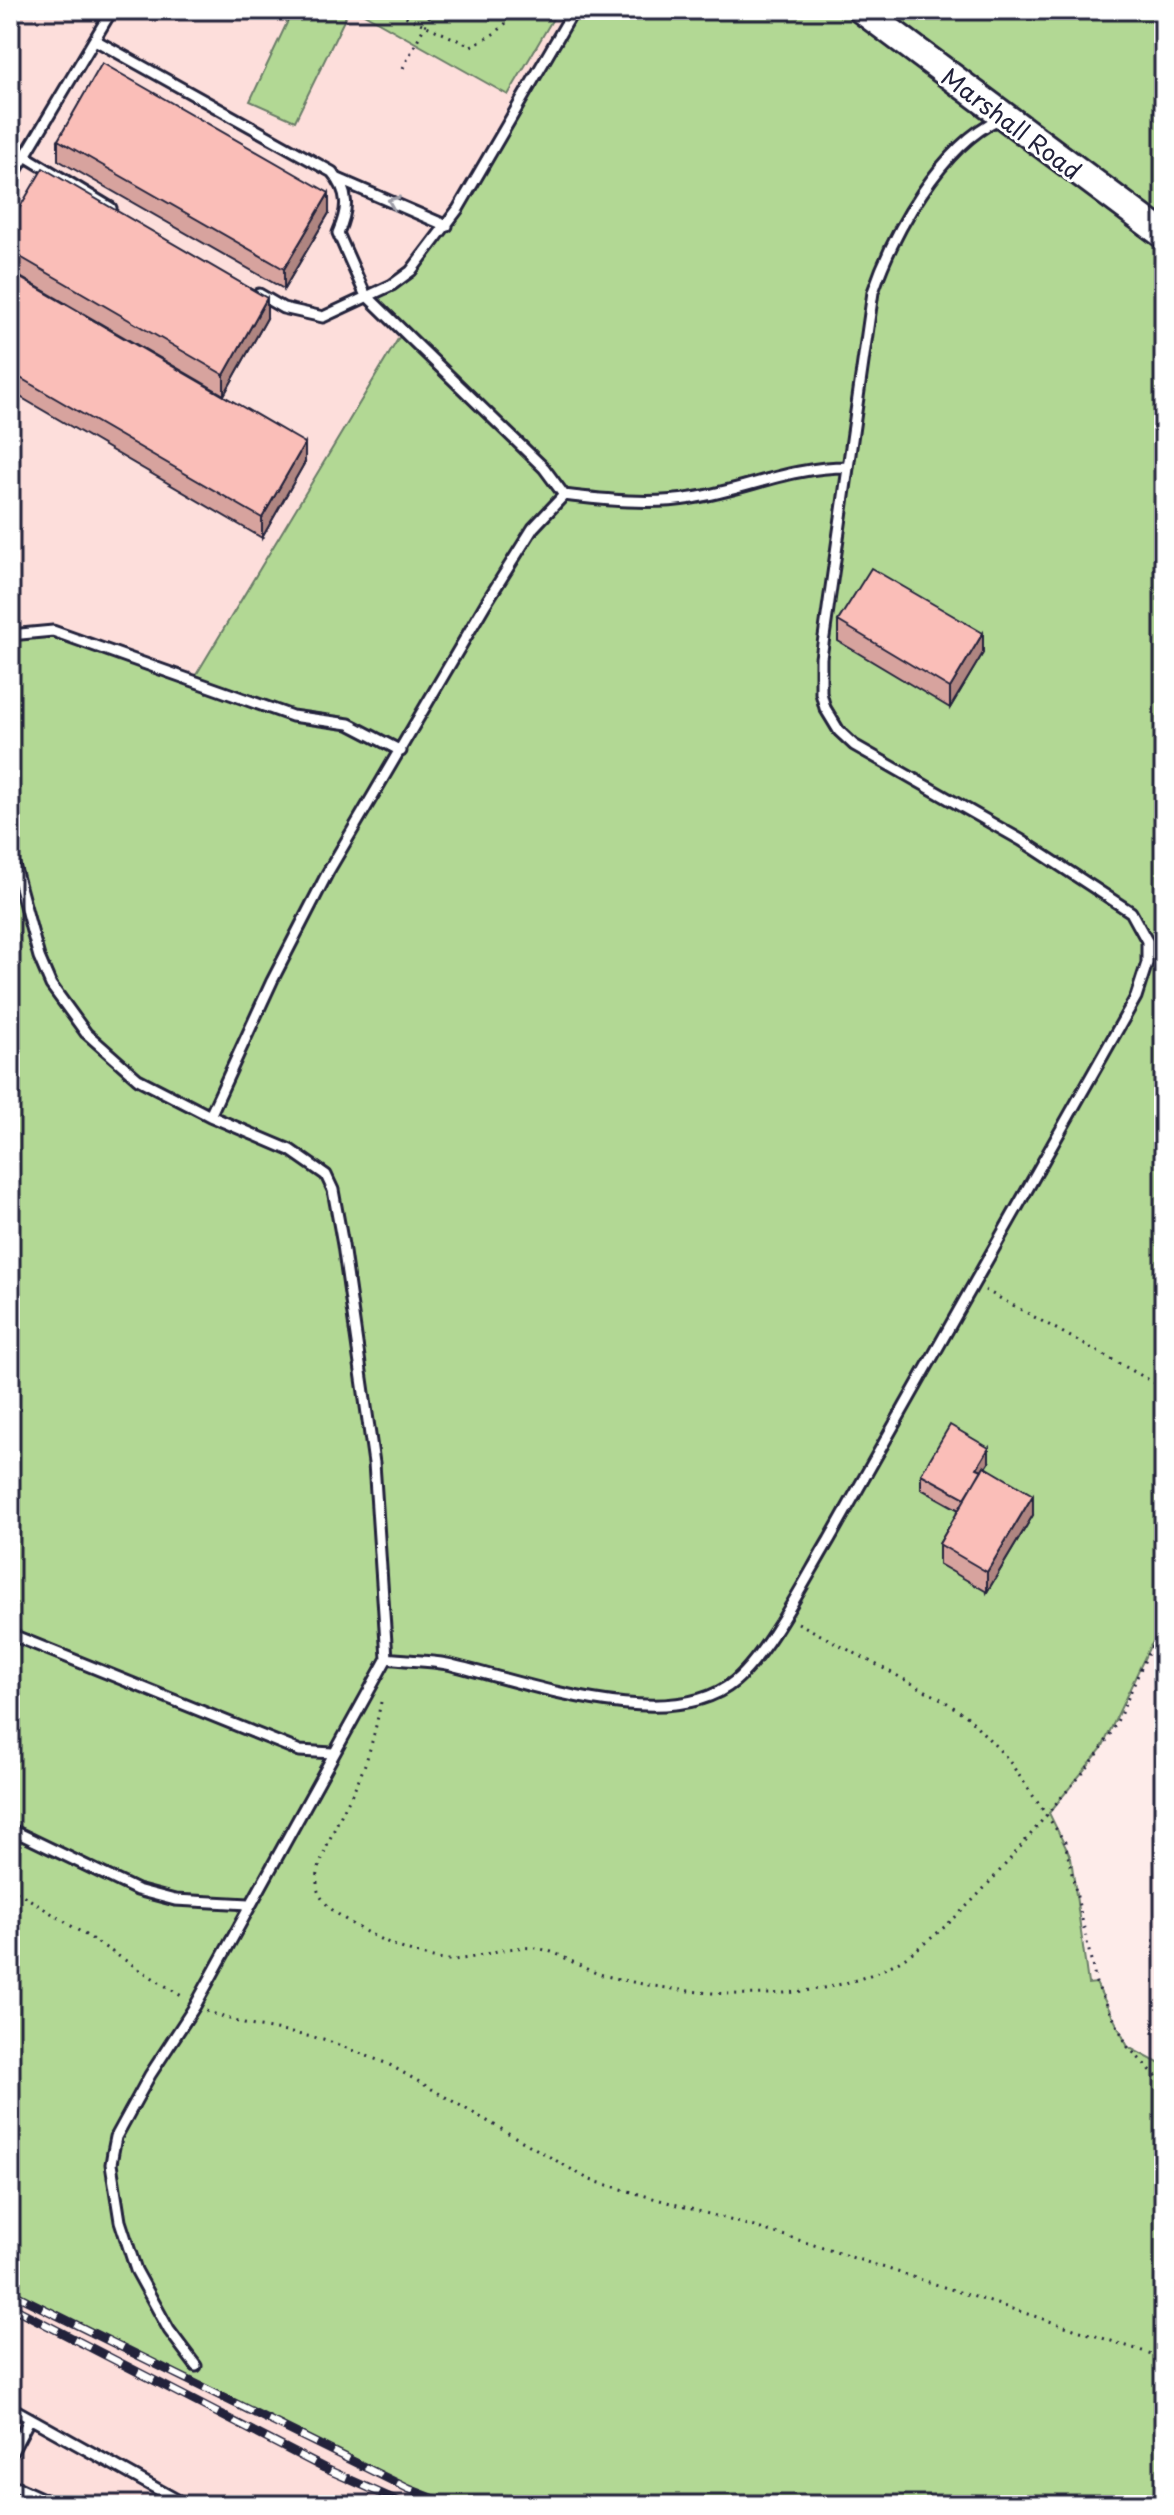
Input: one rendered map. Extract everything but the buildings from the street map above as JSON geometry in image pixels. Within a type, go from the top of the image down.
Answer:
[{"type":"main road","name":"Marshall Road","points":[[862,10],[1002,118],[1164,235]]},
{"type":"lane","points":[[10,181],[112,10]]},
{"type":"lane","points":[[242,285],[283,308],[312,317],[323,317],[365,294],[392,285],[411,271],[447,226],[574,10]]},
{"type":"lane","points":[[95,40],[238,122],[320,163],[338,179],[447,226]]},
{"type":"lane","points":[[387,1658],[444,1663],[512,1683],[602,1699],[683,1704],[718,1693],[738,1679],[784,1615],[1136,997],[1147,963],[1147,941],[1131,912],[1021,840],[854,745],[839,731],[821,693],[821,658],[866,323],[883,262],[911,211],[953,155],[980,128],[1002,118]]},
{"type":"lane","points":[[25,156],[125,217]]},
{"type":"lane","points":[[338,179],[348,210],[338,233],[365,294],[544,468],[564,495],[655,501],[691,499],[785,472],[812,467],[848,467]]},
{"type":"lane","points":[[210,1116],[302,920],[525,540],[564,495]]},
{"type":"lane","points":[[10,635],[53,631],[292,716],[349,724],[401,751]]},
{"type":"lane","points":[[10,850],[39,957],[64,1005],[94,1041],[138,1079],[210,1116],[313,1162],[326,1175],[333,1190],[374,1463],[387,1658],[195,2006],[150,2075],[123,2125],[111,2164],[120,2221],[136,2270],[169,2330],[196,2366]]},
{"type":"lane","points":[[10,1634],[232,1726],[300,1751],[332,1753]]},
{"type":"lane","points":[[10,1829],[137,1890],[175,1900],[249,1904]]},
{"type":"lane","points":[[10,2407],[186,2505]]},
{"type":"lane","points":[[10,2456],[30,2418]]},
{"type":"lane","points":[[10,2484],[57,2505]]},
{"type":"path","points":[[391,10],[471,46],[497,32],[519,10]]},
{"type":"path","points":[[403,68],[433,10]]},
{"type":"path","points":[[974,1284],[1164,1388]]},
{"type":"path","points":[[784,1615],[943,1700],[968,1717],[1007,1758],[1049,1813],[1071,1858],[1096,1983],[1128,2047],[1164,2084]]},
{"type":"path","points":[[382,1692],[375,1734],[323,1861],[317,1885],[319,1894],[341,1917],[420,1956],[443,1960],[465,1960],[498,1948],[535,1948],[625,1981],[699,1992],[779,1992],[851,1982],[886,1969],[927,1940],[1007,1866],[1102,1748],[1149,1648],[1164,1626]]},
{"type":"path","points":[[10,1887],[195,2006],[244,2024],[323,2039],[388,2064],[590,2180],[789,2237],[1164,2358]]},
{"type":"shaded area","points":[[10,10],[573,10],[401,333],[193,680],[10,635]]},
{"type":"shaded area","points":[[10,2293],[409,2489],[450,2505],[10,2505]]},
{"type":"green space","points":[[293,10],[349,10],[295,121],[250,101]]},
{"type":"green space","points":[[357,10],[558,10],[508,95]]},
{"type":"green space","points":[[574,10],[1164,10],[1164,1626],[1149,1648],[1102,1748],[1049,1813],[1071,1858],[1088,1984],[1096,1983],[1128,2047],[1164,2066],[1164,2505],[450,2505],[409,2489],[10,2292],[10,635],[37,630],[193,680],[401,334],[365,294],[392,285],[422,261]]},
{"type":"railway","points":[[10,2292],[409,2489],[450,2505]]},
{"type":"railway","points":[[10,2306],[324,2468],[407,2505]]}]
